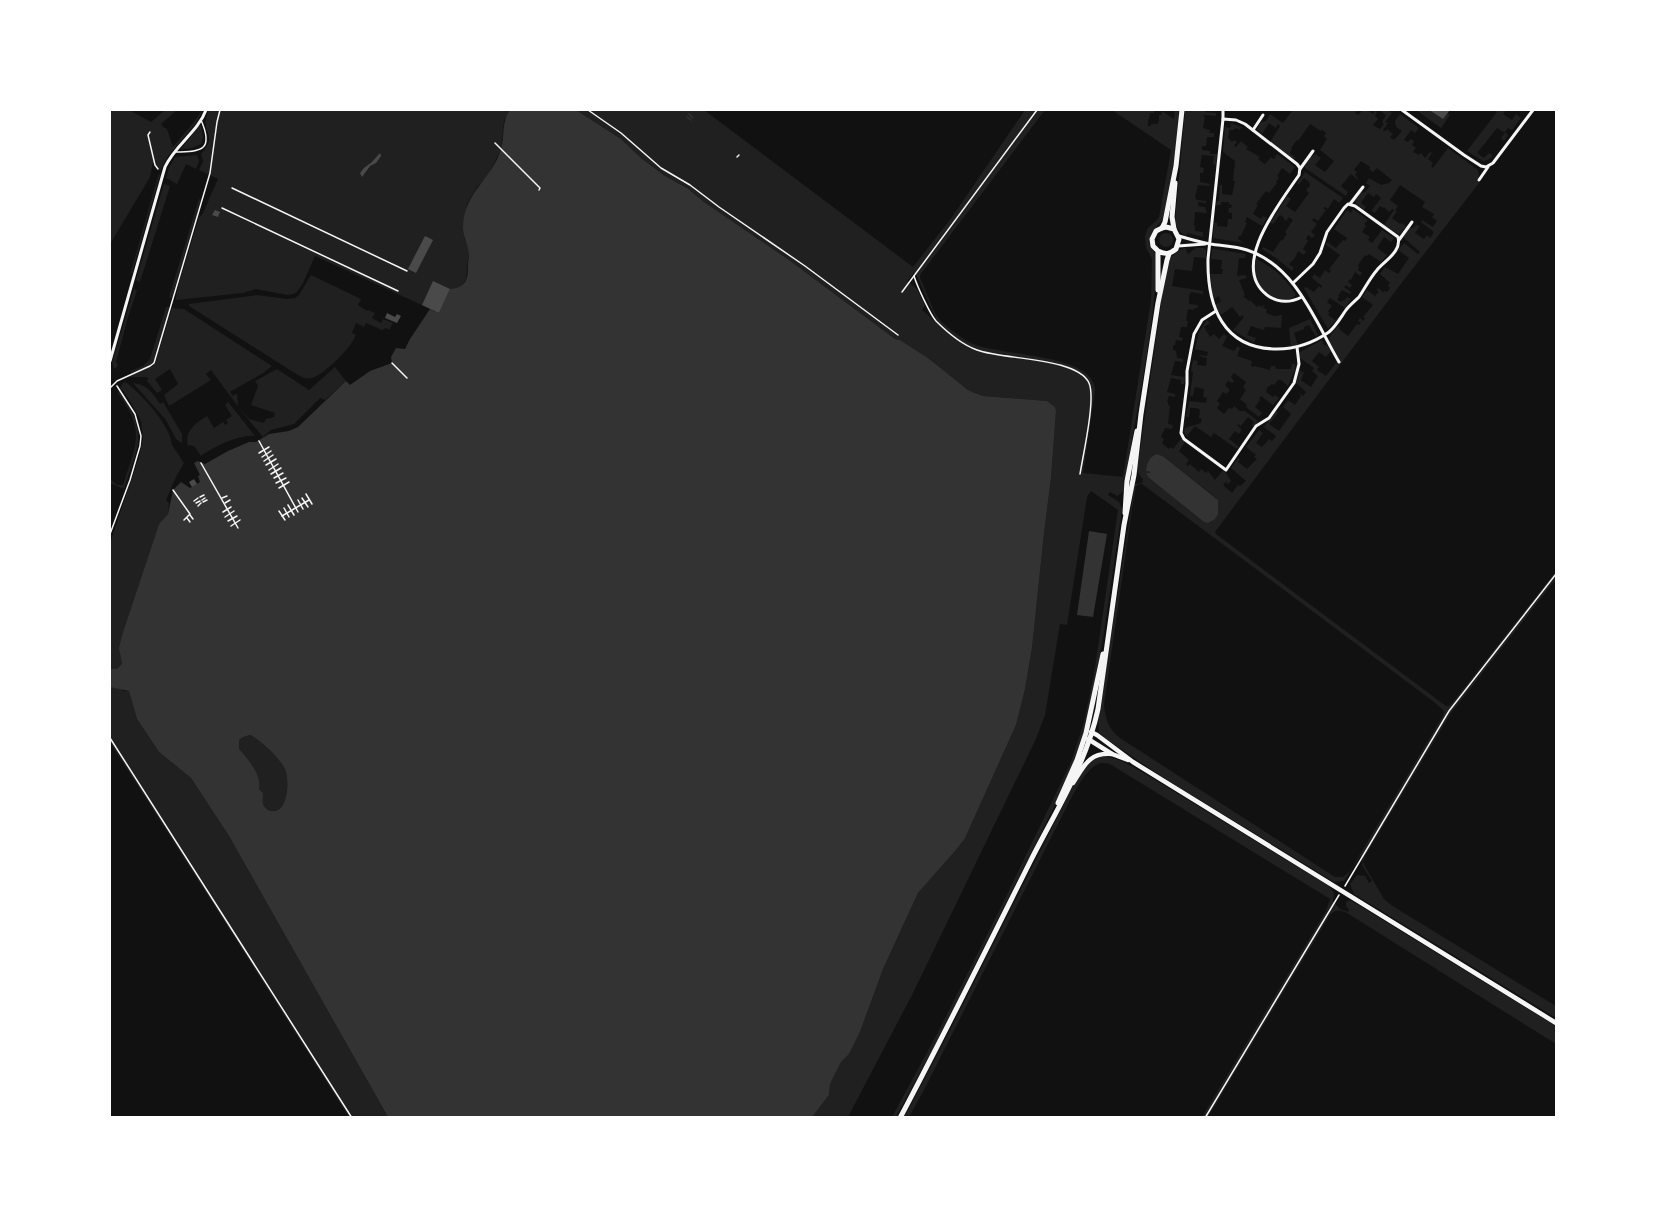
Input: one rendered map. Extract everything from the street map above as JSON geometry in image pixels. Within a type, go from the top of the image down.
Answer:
[{"type":"main road","points":[[1044,834],[1080,766],[1102,684],[1133,445],[1141,414],[1167,260],[1169,254],[1178,246],[1179,236],[1174,229],[1173,217],[1182,110]]},
{"type":"main road","points":[[1162,228],[1176,166]]},
{"type":"main road","points":[[1169,254],[1158,251],[1152,239],[1156,231],[1162,228],[1174,229]]},
{"type":"main road","points":[[1158,251],[1158,303]]},
{"type":"main road","points":[[900,1118],[1044,834],[1088,736]]},
{"type":"street","points":[[110,361],[165,167],[206,110]]},
{"type":"street","points":[[1223,110],[1208,259],[1209,286],[1216,311],[1231,333],[1248,344],[1265,349],[1297,347],[1331,330],[1379,267],[1385,264],[1398,247],[1399,240],[1412,222]]},
{"type":"street","points":[[1402,110],[1481,166],[1489,166]]},
{"type":"street","points":[[1479,180],[1533,110]]},
{"type":"street","points":[[1253,130],[1263,116]]},
{"type":"street","points":[[1223,118],[1241,122],[1297,164],[1300,169]]},
{"type":"street","points":[[1302,297],[1291,302],[1270,297],[1255,280],[1253,263],[1263,232],[1313,151]]},
{"type":"street","points":[[1293,283],[1313,264],[1327,232],[1363,187]]},
{"type":"street","points":[[1350,204],[1396,235],[1399,240]]},
{"type":"street","points":[[1179,236],[1255,253],[1274,264],[1293,283],[1339,362]]},
{"type":"street","points":[[1178,246],[1210,244]]},
{"type":"street","points":[[1216,311],[1202,320],[1194,334],[1180,431],[1184,439],[1226,470],[1256,426],[1269,418],[1294,383],[1299,364],[1297,347]]},
{"type":"street","points":[[1088,736],[1112,754],[1133,762]]},
{"type":"street","points":[[1088,736],[1557,1023]]},
{"type":"street","points":[[1066,795],[1089,759],[1100,754],[1112,754]]},
{"type":"lane","points":[[902,292],[1037,110]]},
{"type":"lane","points":[[174,152],[197,152],[203,147],[206,138],[201,120]]},
{"type":"lane","points":[[914,276],[935,320],[968,346],[984,352],[1067,367],[1087,379],[1091,390],[1091,404],[1080,474]]},
{"type":"path","points":[[110,388],[117,381],[154,363],[210,173],[220,110]]},
{"type":"path","points":[[588,110],[621,132],[661,168],[690,185],[805,266],[898,335]]},
{"type":"path","points":[[150,132],[148,135],[155,165]]},
{"type":"path","points":[[495,143],[538,184],[539,190]]},
{"type":"path","points":[[232,188],[407,271]]},
{"type":"path","points":[[222,208],[398,291]]},
{"type":"path","points":[[392,363],[407,378]]},
{"type":"path","points":[[110,534],[133,470],[141,436],[135,414],[117,386]]},
{"type":"path","points":[[259,441],[298,512]]},
{"type":"path","points":[[259,453],[269,447]]},
{"type":"path","points":[[262,457],[271,451]]},
{"type":"path","points":[[264,461],[273,455]]},
{"type":"path","points":[[266,465],[276,459]]},
{"type":"path","points":[[201,463],[238,528]]},
{"type":"path","points":[[268,470],[278,464]]},
{"type":"path","points":[[271,474],[281,468]]},
{"type":"path","points":[[274,478],[283,473]]},
{"type":"path","points":[[276,483],[286,478]]},
{"type":"path","points":[[279,488],[289,483]]},
{"type":"path","points":[[173,490],[194,519]]},
{"type":"path","points":[[306,494],[312,504]]},
{"type":"path","points":[[221,499],[227,496]]},
{"type":"path","points":[[206,498],[196,503],[201,500],[206,498]]},
{"type":"path","points":[[302,498],[308,507]]},
{"type":"path","points":[[224,504],[230,500]]},
{"type":"path","points":[[298,500],[303,509]]},
{"type":"path","points":[[282,516],[309,500]]},
{"type":"path","points":[[288,505],[294,515]]},
{"type":"path","points":[[223,512],[231,507]]},
{"type":"path","points":[[284,508],[289,517]]},
{"type":"path","points":[[225,517],[234,511]]},
{"type":"path","points":[[279,511],[285,520]]},
{"type":"path","points":[[183,513],[190,522]]},
{"type":"path","points":[[185,518],[190,514]]},
{"type":"path","points":[[228,521],[237,516]]},
{"type":"path","points":[[231,526],[240,520]]},
{"type":"path","points":[[1205,1118],[1449,711],[1557,574]]},
{"type":"path","points":[[110,738],[352,1118]]},
{"type":"shaded area","points":[[110,110],[129,110],[151,122],[165,110],[177,110],[161,124],[167,129],[173,147],[203,110],[196,123],[168,156],[160,171],[153,162],[150,177],[110,244]]},
{"type":"shaded area","points":[[209,110],[510,110],[504,121],[501,149],[487,178],[477,187],[467,204],[463,228],[469,250],[466,280],[459,288],[450,289],[439,313],[315,256],[303,283],[293,294],[256,289],[243,293],[176,300],[199,217],[218,179],[199,170],[203,161],[201,154],[209,139],[206,117]]},
{"type":"shaded area","points":[[510,110],[576,110],[621,139],[665,176],[687,188],[789,260],[895,339],[928,358],[968,390],[983,396],[1047,401],[1055,407],[1051,478],[1032,648],[1016,725],[965,838],[918,893],[883,969],[860,1032],[830,1084],[829,1095],[812,1117],[388,1117],[229,836],[191,778],[159,752],[137,719],[129,691],[110,687],[110,669],[117,669],[122,664],[119,648],[123,632],[159,524],[168,514],[173,490],[181,482],[190,488],[200,482],[198,476],[200,475],[194,463],[198,461],[205,464],[228,451],[249,442],[256,442],[269,434],[298,427],[346,381],[350,385],[370,371],[392,363],[391,357],[396,348],[405,349],[430,309],[439,313],[450,289],[464,284],[468,273],[469,256],[463,230],[465,215],[473,195],[497,160]],"holes":[[[250,735],[276,757],[286,772],[286,796],[277,810],[270,811],[264,806],[263,793],[259,789],[256,773],[239,749],[239,740],[243,737]]]},
{"type":"shaded area","points":[[576,110],[704,110],[913,267],[952,217],[1025,110],[1045,110],[920,278],[939,319],[969,342],[982,347],[1061,362],[1078,369],[1090,378],[1095,390],[1083,473],[1123,477],[1151,300],[1152,259],[1146,248],[1145,236],[1148,228],[1159,217],[1171,150],[1112,110],[1154,110],[1148,119],[1148,126],[1151,126],[1151,124],[1158,124],[1162,111],[1174,119],[1175,110],[1179,110],[1175,154],[1164,216],[1150,237],[1157,260],[1155,287],[1145,369],[1126,478],[1123,482],[1125,483],[1124,491],[1117,496],[1110,492],[1108,495],[1119,502],[1122,509],[1103,639],[1088,718],[1072,767],[1054,807],[934,1047],[896,1117],[892,1117],[937,1034],[1071,762],[1084,722],[1094,674],[1118,510],[1091,491],[1087,497],[1067,625],[1060,624],[1045,715],[1035,741],[912,995],[848,1117],[812,1117],[829,1095],[830,1084],[860,1032],[883,969],[918,893],[965,837],[1016,725],[1032,648],[1056,411],[1055,407],[1047,401],[983,396],[968,390],[928,358],[895,339],[789,260],[687,188],[665,176],[621,139]],"holes":[[[913,274],[917,276],[936,319],[935,321],[922,310],[925,305],[917,289],[907,281]]]},
{"type":"shaded area","points":[[1185,110],[1205,110],[1205,112],[1216,113],[1216,116],[1203,116],[1205,117],[1203,128],[1210,130],[1209,133],[1214,133],[1214,137],[1207,137],[1206,146],[1202,146],[1202,150],[1210,151],[1210,154],[1217,154],[1216,165],[1213,164],[1214,156],[1202,155],[1200,167],[1204,168],[1203,173],[1200,173],[1200,182],[1210,184],[1209,186],[1198,185],[1195,197],[1197,200],[1206,201],[1206,203],[1198,202],[1198,206],[1205,207],[1207,213],[1195,212],[1194,225],[1195,231],[1203,232],[1203,237],[1188,233],[1186,236],[1175,222]]},
{"type":"shaded area","points":[[1358,110],[1355,113],[1358,115],[1363,110],[1373,114],[1375,111],[1378,119],[1373,125],[1380,129],[1386,115],[1379,110],[1388,110],[1392,113],[1385,122],[1388,123],[1383,130],[1387,129],[1393,134],[1390,137],[1394,140],[1402,131],[1396,127],[1395,121],[1400,114],[1419,128],[1415,133],[1411,130],[1404,140],[1414,141],[1412,145],[1416,148],[1413,152],[1419,155],[1421,153],[1425,158],[1430,152],[1432,153],[1428,159],[1433,163],[1431,166],[1433,168],[1448,148],[1478,170],[1479,183],[1215,532],[1446,706],[1453,702],[1556,571],[1556,579],[1451,713],[1365,856],[1363,863],[1384,899],[1391,905],[1556,1006],[1556,1018],[1354,894],[1350,884],[1357,875],[1365,876],[1369,883],[1372,881],[1362,865],[1363,858],[1360,856],[1344,881],[1334,882],[1164,778],[1099,732],[1098,719],[1135,484],[1142,483],[1143,480],[1137,471],[1169,259],[1185,248],[1188,254],[1196,248],[1206,250],[1206,258],[1194,257],[1192,271],[1175,269],[1172,286],[1203,291],[1203,294],[1191,292],[1189,304],[1198,305],[1197,308],[1188,309],[1187,327],[1181,327],[1179,337],[1183,338],[1182,341],[1176,340],[1173,345],[1177,358],[1183,359],[1183,362],[1175,361],[1171,375],[1185,377],[1184,384],[1181,384],[1181,380],[1171,378],[1167,392],[1175,394],[1175,397],[1169,396],[1167,401],[1170,406],[1168,424],[1173,425],[1172,429],[1165,428],[1161,437],[1164,439],[1162,443],[1169,449],[1171,447],[1173,449],[1181,439],[1185,442],[1179,451],[1189,460],[1186,464],[1188,466],[1190,464],[1199,472],[1201,469],[1206,473],[1208,471],[1215,480],[1223,470],[1231,481],[1223,485],[1232,493],[1238,485],[1246,481],[1231,468],[1238,458],[1240,459],[1238,462],[1247,469],[1257,459],[1254,457],[1256,455],[1246,447],[1259,430],[1263,433],[1256,443],[1262,447],[1269,439],[1272,441],[1276,436],[1264,427],[1276,411],[1278,413],[1269,424],[1279,431],[1291,414],[1283,407],[1288,400],[1295,405],[1301,396],[1298,392],[1303,396],[1306,392],[1296,383],[1300,370],[1304,373],[1301,380],[1311,387],[1318,376],[1312,371],[1314,368],[1300,358],[1300,352],[1322,340],[1331,351],[1326,357],[1319,352],[1312,361],[1319,367],[1317,370],[1326,376],[1339,359],[1329,341],[1331,334],[1338,326],[1348,336],[1357,324],[1361,323],[1358,321],[1360,318],[1363,321],[1365,318],[1363,317],[1373,305],[1362,297],[1367,290],[1375,296],[1379,292],[1378,288],[1387,292],[1390,283],[1380,274],[1385,267],[1398,274],[1409,258],[1398,250],[1404,243],[1418,254],[1420,252],[1404,238],[1409,228],[1420,226],[1415,233],[1424,239],[1427,235],[1430,238],[1434,232],[1421,222],[1422,220],[1433,227],[1437,221],[1432,217],[1434,214],[1422,207],[1425,202],[1400,185],[1390,200],[1398,206],[1392,218],[1406,226],[1400,234],[1384,225],[1394,210],[1389,212],[1380,206],[1375,213],[1371,211],[1381,198],[1376,194],[1374,197],[1368,193],[1361,203],[1366,207],[1364,210],[1356,204],[1355,200],[1360,193],[1365,192],[1370,186],[1366,183],[1369,178],[1381,185],[1392,180],[1377,168],[1373,172],[1361,161],[1354,170],[1358,178],[1351,174],[1341,186],[1348,192],[1346,196],[1305,168],[1310,157],[1316,154],[1321,158],[1315,165],[1325,172],[1334,161],[1320,150],[1327,139],[1324,136],[1326,133],[1322,130],[1310,124],[1291,148],[1290,153],[1296,158],[1294,159],[1270,142],[1280,126],[1278,124],[1276,128],[1269,123],[1262,134],[1257,129],[1270,114],[1283,123],[1292,111]],"holes":[[[1164,457],[1216,498],[1208,523],[1149,478],[1149,471]],[[1140,484],[1444,711],[1350,871],[1343,877],[1335,877],[1120,738],[1108,723],[1104,705],[1132,509],[1136,486]]]},
{"type":"shaded area","points":[[1416,110],[1429,110],[1443,119],[1447,113],[1450,115],[1441,128]]},
{"type":"shaded area","points":[[1494,110],[1506,110],[1503,114],[1512,120],[1516,114],[1521,118],[1512,130],[1508,128],[1505,132],[1508,135],[1504,141],[1501,138],[1505,133],[1497,128],[1477,153],[1484,158],[1489,153],[1493,156],[1483,161],[1467,151],[1497,112]]},
{"type":"shaded area","points":[[1231,123],[1242,127],[1239,130],[1236,128],[1229,130],[1228,138],[1232,142],[1234,140],[1237,142],[1234,146],[1236,147],[1241,141],[1248,147],[1246,149],[1260,157],[1258,159],[1265,164],[1271,157],[1274,159],[1277,154],[1295,167],[1290,174],[1282,168],[1277,176],[1279,178],[1277,183],[1269,193],[1266,191],[1256,204],[1258,205],[1253,214],[1261,219],[1263,216],[1267,218],[1262,226],[1247,217],[1245,222],[1247,223],[1238,239],[1244,243],[1213,238],[1214,223],[1217,223],[1217,226],[1227,227],[1228,219],[1232,219],[1232,213],[1228,212],[1232,205],[1229,202],[1216,205],[1219,201],[1220,185],[1222,185],[1222,194],[1232,195],[1235,181],[1233,181],[1235,161],[1223,152],[1225,127],[1230,128]]},
{"type":"shaded area","points":[[201,126],[203,137],[201,144],[181,149]]},
{"type":"shaded area","points":[[197,155],[199,161],[196,169],[186,164],[177,184],[166,178],[175,157]]},
{"type":"shaded area","points":[[1305,172],[1343,198],[1339,203],[1334,199],[1328,209],[1323,208],[1326,210],[1318,221],[1314,218],[1312,220],[1317,224],[1311,232],[1315,235],[1312,238],[1308,235],[1306,239],[1308,241],[1303,249],[1306,252],[1304,255],[1298,251],[1289,264],[1294,268],[1292,271],[1262,249],[1263,247],[1273,252],[1287,234],[1285,232],[1293,220],[1289,217],[1286,221],[1280,215],[1273,224],[1270,223],[1287,196],[1291,199],[1286,206],[1295,212],[1309,193],[1306,190],[1310,186],[1309,182],[1304,178],[1299,184],[1297,183]]},
{"type":"shaded area","points":[[159,173],[160,175],[130,275]]},
{"type":"shaded area","points":[[164,184],[170,186],[140,282],[136,280]]},
{"type":"shaded area","points":[[199,199],[201,200],[172,298],[169,297]]},
{"type":"shaded area","points":[[1353,209],[1368,220],[1362,232],[1370,237],[1368,240],[1372,243],[1382,230],[1394,238],[1391,242],[1384,237],[1377,248],[1387,255],[1381,262],[1369,254],[1365,255],[1358,265],[1358,270],[1362,273],[1360,276],[1355,272],[1348,282],[1352,285],[1350,288],[1346,285],[1344,287],[1351,292],[1350,294],[1342,290],[1338,296],[1337,300],[1341,302],[1347,297],[1351,299],[1345,308],[1330,298],[1327,302],[1332,306],[1328,315],[1335,320],[1342,314],[1328,329],[1304,288],[1314,292],[1319,286],[1321,288],[1322,286],[1312,278],[1314,274],[1320,278],[1325,270],[1329,273],[1331,271],[1329,269],[1340,255],[1326,245],[1327,242],[1336,248],[1343,240],[1345,241],[1347,238],[1334,229],[1347,210],[1351,213]]},
{"type":"shaded area","points":[[1163,233],[1169,233],[1173,240],[1169,247],[1163,247],[1159,243],[1159,237]]},
{"type":"shaded area","points":[[1214,249],[1246,254],[1245,258],[1239,258],[1237,276],[1245,275],[1247,278],[1239,280],[1245,295],[1243,296],[1257,307],[1265,304],[1263,308],[1267,309],[1266,313],[1274,316],[1282,315],[1281,328],[1265,327],[1264,330],[1251,326],[1247,335],[1256,338],[1254,343],[1233,330],[1244,317],[1242,315],[1240,317],[1232,307],[1221,315],[1215,305],[1221,302],[1219,296],[1213,299],[1210,274],[1222,274],[1223,269],[1221,269],[1222,260],[1211,259]]},
{"type":"shaded area","points":[[1256,259],[1279,274],[1296,295],[1285,300],[1267,293],[1256,278]]},
{"type":"shaded area","points":[[311,275],[361,299],[358,305],[375,313],[372,318],[381,323],[383,319],[393,323],[389,330],[386,328],[382,330],[366,323],[364,327],[356,323],[352,333],[356,335],[349,347],[330,366],[312,378],[298,375],[189,306],[189,304],[257,295],[295,298]]},
{"type":"shaded area","points":[[134,289],[137,290],[116,362],[118,364],[114,369],[112,363]]},
{"type":"shaded area","points":[[166,307],[169,307],[169,310],[153,363],[131,373],[150,359]]},
{"type":"shaded area","points":[[172,308],[184,309],[272,366],[230,392],[233,396],[237,393],[238,406],[211,370],[206,374],[211,380],[169,406],[164,395],[178,384],[170,369],[155,379],[162,390],[157,393],[147,381],[147,377],[129,377],[155,364]]},
{"type":"shaded area","points":[[1310,319],[1318,335],[1316,337],[1309,325],[1304,327],[1294,333],[1298,345],[1291,347],[1289,328]]},
{"type":"shaded area","points":[[1207,320],[1210,323],[1204,327],[1210,337],[1214,334],[1219,339],[1224,334],[1227,337],[1222,346],[1234,351],[1238,346],[1240,348],[1237,356],[1252,361],[1251,366],[1270,370],[1271,366],[1275,366],[1276,369],[1291,369],[1292,364],[1295,364],[1288,386],[1278,380],[1267,388],[1266,392],[1279,398],[1273,405],[1261,396],[1255,407],[1262,413],[1259,417],[1240,399],[1246,390],[1243,387],[1246,382],[1234,373],[1231,377],[1234,381],[1232,383],[1228,381],[1225,385],[1230,390],[1226,394],[1223,392],[1217,401],[1220,404],[1217,408],[1224,414],[1234,406],[1258,421],[1254,427],[1252,425],[1254,422],[1248,417],[1241,426],[1237,425],[1242,430],[1239,434],[1235,431],[1229,439],[1239,447],[1237,449],[1214,433],[1211,437],[1195,426],[1187,436],[1184,432],[1185,428],[1201,423],[1202,419],[1199,418],[1200,410],[1197,408],[1190,408],[1189,417],[1186,417],[1189,401],[1206,403],[1207,398],[1203,397],[1204,389],[1195,387],[1193,396],[1190,396],[1193,360],[1198,361],[1197,365],[1206,366],[1207,358],[1199,355],[1207,356],[1208,352],[1195,349],[1199,332]]},
{"type":"shaded area","points":[[335,367],[346,381],[325,400],[320,398],[294,424],[271,430],[263,437],[241,410],[249,419],[264,423],[266,419],[274,417],[275,413],[251,405],[258,386],[255,381],[277,369],[309,390]]},
{"type":"shaded area","points":[[125,382],[147,402],[161,420],[172,445],[184,463],[166,500],[169,503],[168,514],[159,524],[123,632],[120,652],[123,691],[129,691],[137,719],[159,752],[191,778],[229,836],[388,1117],[349,1117],[110,742],[110,543],[143,439],[141,421],[122,389],[120,392],[129,406],[138,430],[137,450],[124,489],[110,483],[110,479],[117,485],[123,485],[135,448],[135,428],[132,418],[118,393]]},
{"type":"shaded area","points":[[133,383],[149,390],[160,404],[163,402],[182,434],[182,443],[176,439],[166,420]]},
{"type":"shaded area","points":[[228,402],[255,436],[227,442],[201,456],[195,447],[188,446],[189,432],[207,416],[214,428],[223,422],[225,425],[228,423],[226,420],[232,416],[225,405]]},
{"type":"shaded area","points":[[1157,454],[1164,457],[1218,500],[1218,514],[1215,519],[1208,523],[1204,522],[1149,478],[1146,473],[1150,473],[1146,471],[1148,463]]},
{"type":"shaded area","points":[[1089,531],[1107,534],[1093,617],[1077,615]]},
{"type":"shaded area","points":[[250,735],[271,751],[286,772],[286,796],[277,810],[271,811],[264,806],[263,793],[259,789],[256,772],[239,749],[239,740]]},
{"type":"shaded area","points":[[1105,756],[1122,761],[1152,778],[1329,886],[1334,893],[1333,901],[1340,909],[1348,912],[1346,902],[1350,900],[1556,1026],[1556,1044],[1347,913],[1336,911],[1330,915],[1208,1117],[1202,1117],[1326,911],[1330,899],[1115,767],[1104,763],[1093,767],[1075,791],[924,1090],[909,1117],[904,1118],[1072,788],[1089,763]]},
{"type":"building","points":[[1429,110],[1450,110],[1443,119]]},
{"type":"building","points":[[380,153],[381,156],[376,163],[370,166],[362,177],[360,173]]},
{"type":"building","points":[[215,210],[220,212],[218,217],[212,215]]},
{"type":"building","points":[[425,236],[433,240],[416,273],[408,269]]},
{"type":"building","points":[[433,281],[450,289],[439,313],[422,305]]},
{"type":"building","points":[[387,313],[395,317],[397,314],[401,316],[397,323],[385,318]]},
{"type":"building","points":[[194,479],[197,484],[192,487],[189,482]]},
{"type":"waterway","points":[[689,114],[693,118]]},
{"type":"waterway","points":[[687,117],[691,120]]}]
